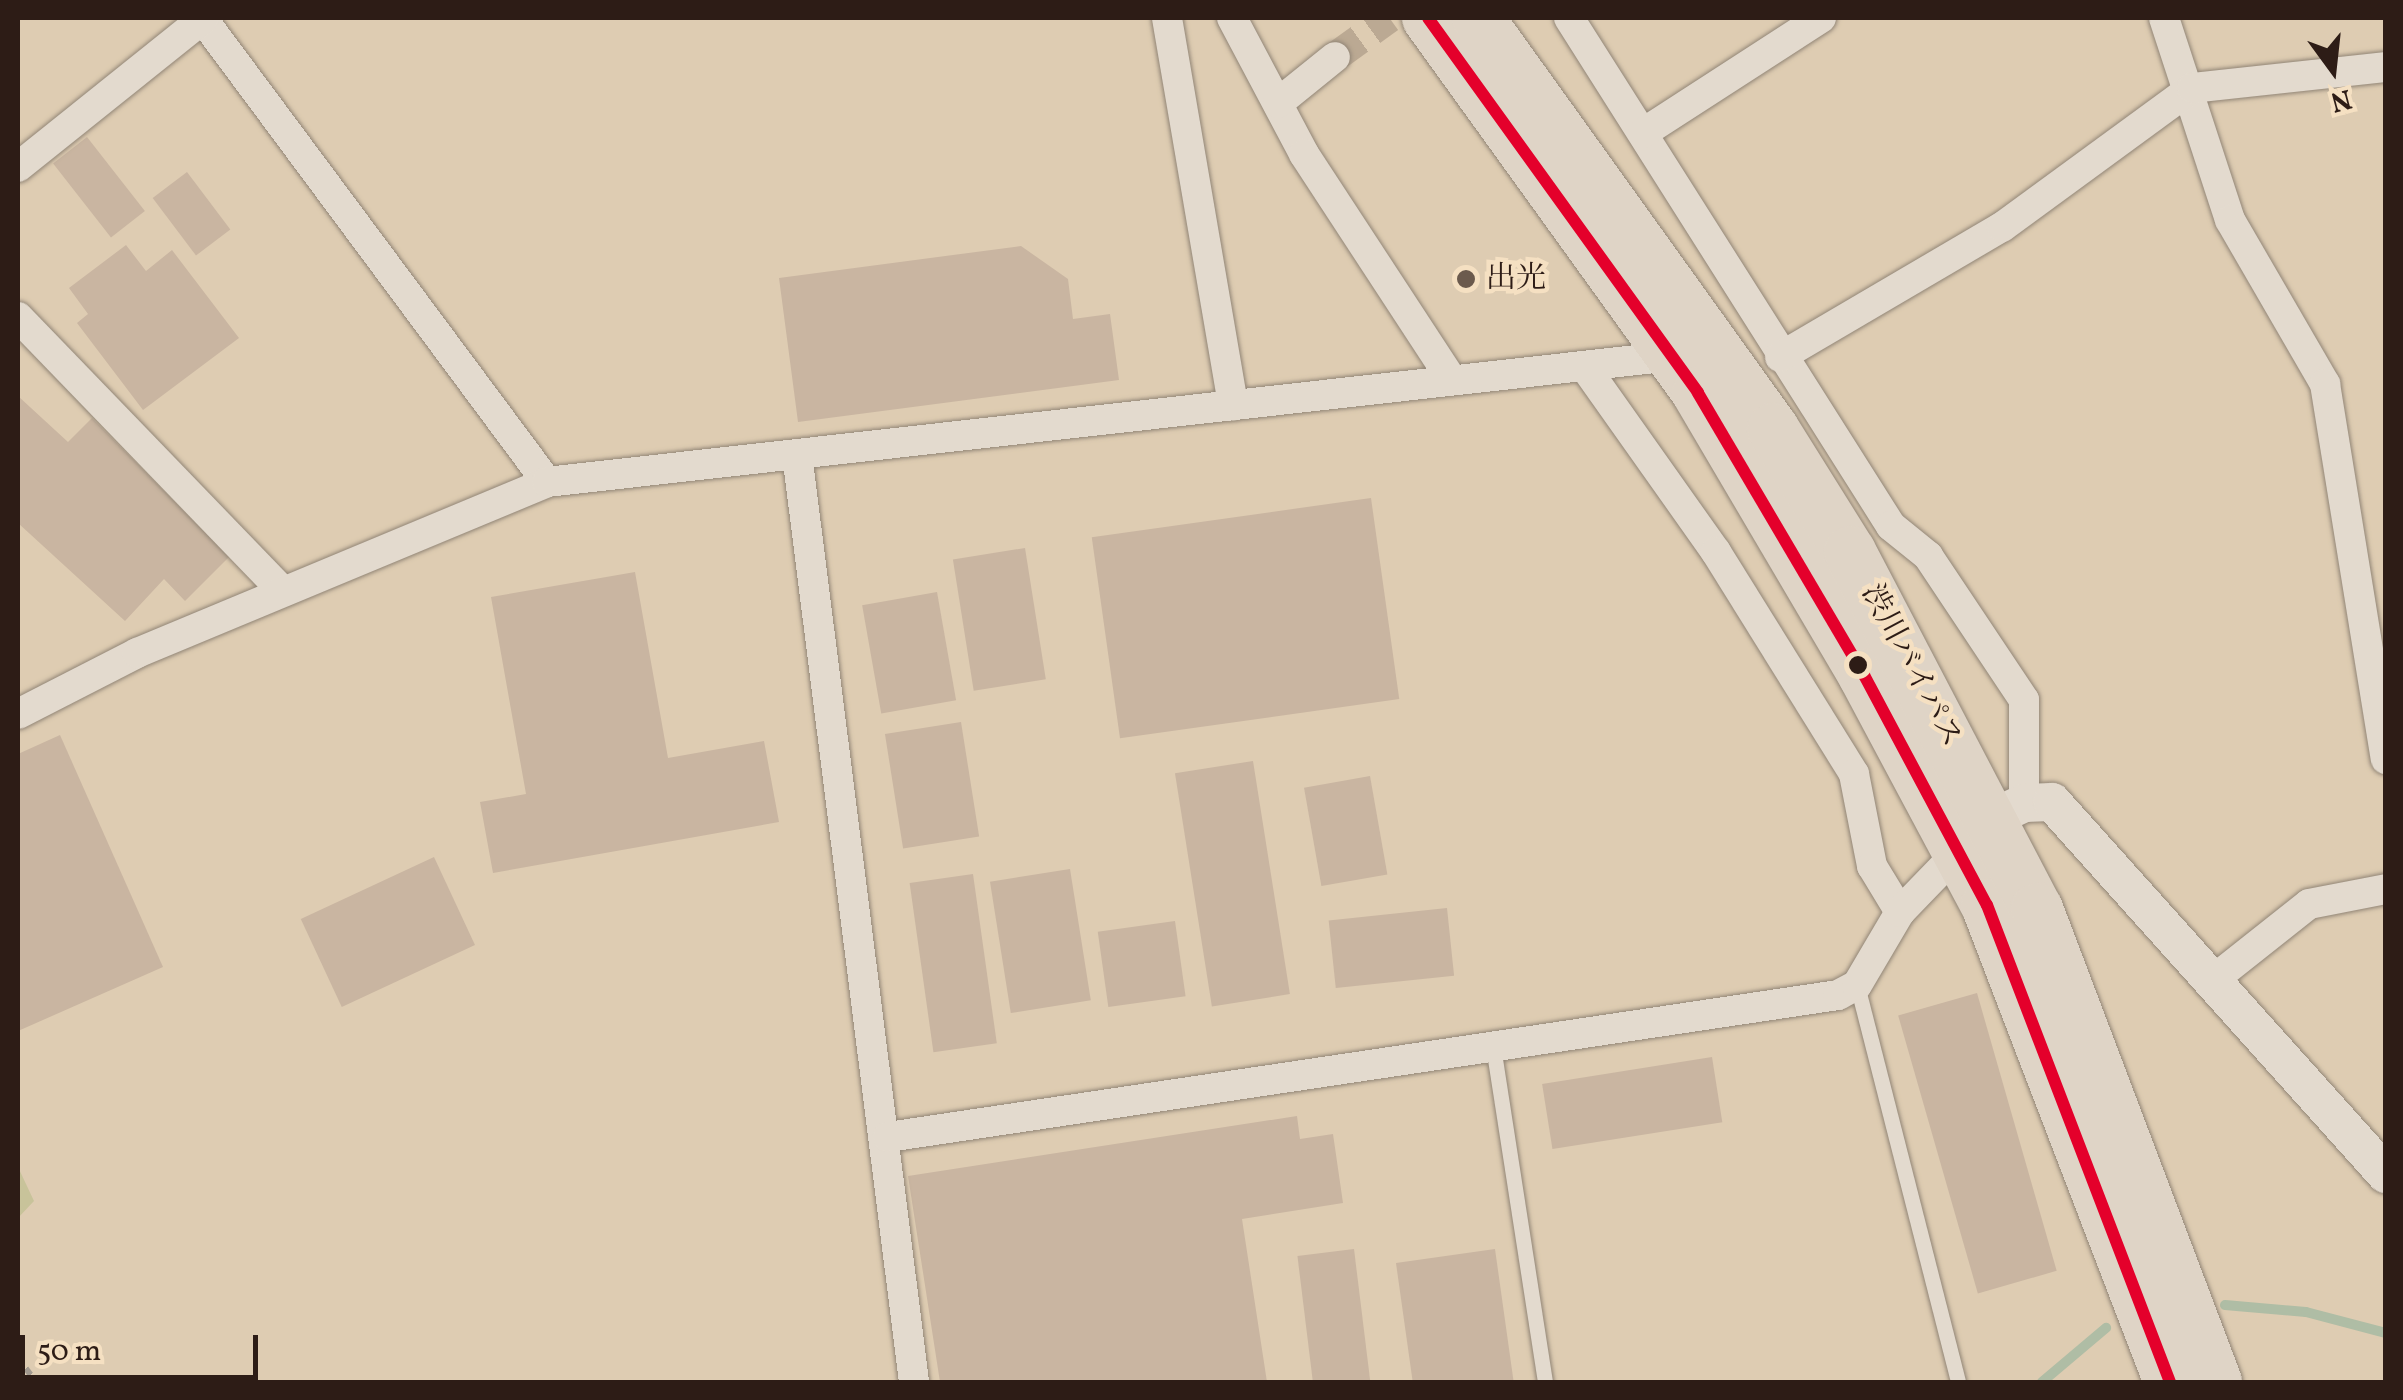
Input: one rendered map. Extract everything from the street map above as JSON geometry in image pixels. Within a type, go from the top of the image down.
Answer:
[{"type":"highway","name":"渋川バイパス","points":[[1428,18],[1672,356],[1804,566],[1992,824],[1987,905],[2170,1382]]},
{"type":"highway","name":"渋川バイパス","points":[[1478,18],[1774,430],[1850,552],[2038,908],[2216,1382]]},
{"type":"street","points":[[18,167],[203,18],[547,482]]},
{"type":"street","points":[[1166,18],[1233,405]]},
{"type":"street","points":[[1232,18],[1278,104],[1452,380]]},
{"type":"street","points":[[1570,18],[1780,358],[1891,526],[1928,556],[2024,700],[1992,824]]},
{"type":"street","points":[[1643,133],[1821,18]]},
{"type":"street","points":[[2164,18],[2192,88],[2230,220],[2325,384],[2386,759]]},
{"type":"street","points":[[1278,104],[1335,57]]},
{"type":"street","points":[[1780,358],[2002,227],[2192,88],[2386,68]]},
{"type":"street","points":[[18,317],[283,591]]},
{"type":"street","points":[[18,714],[137,653],[547,482],[1672,356]]},
{"type":"street","points":[[1585,367],[1716,552],[1854,774],[1872,866],[1900,912]]},
{"type":"street","points":[[797,454],[888,1137],[914,1382]]},
{"type":"street","points":[[888,1137],[1838,995],[1858,985],[1900,912],[1992,824],[2052,802],[2386,1174]]},
{"type":"street","points":[[2213,980],[2309,904],[2386,889]]},
{"type":"lane","points":[[1858,985],[1958,1382]]},
{"type":"lane","points":[[1493,1046],[1545,1382]]},
{"type":"path","points":[[18,1358],[36,1382]]},
{"type":"shaded area","points":[[18,1167],[34,1201],[18,1218]]},
{"type":"building","points":[[87,137],[145,211],[111,238],[53,163]]},
{"type":"building","points":[[187,172],[230,230],[196,255],[153,198]]},
{"type":"building","points":[[126,245],[146,271],[172,250],[239,338],[143,410],[77,323],[88,314],[69,288]]},
{"type":"building","points":[[1021,246],[1068,279],[1073,319],[1110,314],[1119,380],[798,422],[779,278]]},
{"type":"building","points":[[18,396],[68,442],[92,418],[229,557],[185,601],[164,579],[125,621],[18,523]]},
{"type":"building","points":[[1371,498],[1399,699],[1120,738],[1092,537]]},
{"type":"building","points":[[1025,548],[1046,679],[974,691],[953,559]]},
{"type":"building","points":[[635,572],[668,758],[764,741],[779,822],[493,873],[480,802],[526,794],[491,597]]},
{"type":"building","points":[[937,592],[956,700],[881,714],[862,605]]},
{"type":"building","points":[[961,722],[979,837],[903,849],[885,734]]},
{"type":"building","points":[[60,735],[163,967],[18,1031],[18,754]]},
{"type":"building","points":[[1253,761],[1290,994],[1212,1006],[1175,773]]},
{"type":"building","points":[[1370,776],[1387,874],[1321,886],[1304,788]]},
{"type":"building","points":[[434,857],[475,945],[342,1007],[301,919]]},
{"type":"building","points":[[1070,869],[1091,1000],[1011,1013],[990,882]]},
{"type":"building","points":[[973,874],[997,1043],[933,1052],[910,883]]},
{"type":"building","points":[[1447,908],[1454,976],[1336,988],[1329,920]]},
{"type":"building","points":[[1175,921],[1186,996],[1108,1007],[1098,932]]},
{"type":"building","points":[[1977,993],[2057,1271],[1978,1293],[1898,1016]]},
{"type":"building","points":[[1712,1057],[1722,1122],[1552,1149],[1542,1084]]},
{"type":"building","points":[[1297,1116],[1300,1139],[1333,1134],[1343,1203],[1242,1219],[1267,1382],[940,1382],[908,1176]]},
{"type":"building","points":[[1354,1249],[1370,1382],[1313,1382],[1297,1256]]},
{"type":"building","points":[[1495,1249],[1514,1382],[1413,1382],[1396,1263]]},
{"type":"waterway","points":[[2225,1305],[2306,1312],[2386,1333]]},
{"type":"waterway","points":[[2042,1382],[2106,1328]]},
{"type":"tunnel","points":[[1335,57],[1389,18]]},
{"type":"transit line","points":[[1428,18],[1698,393],[1864,675],[1987,905],[2170,1382]]},
{"type":"place","name":"出光","points":[[1466,279]]}]
